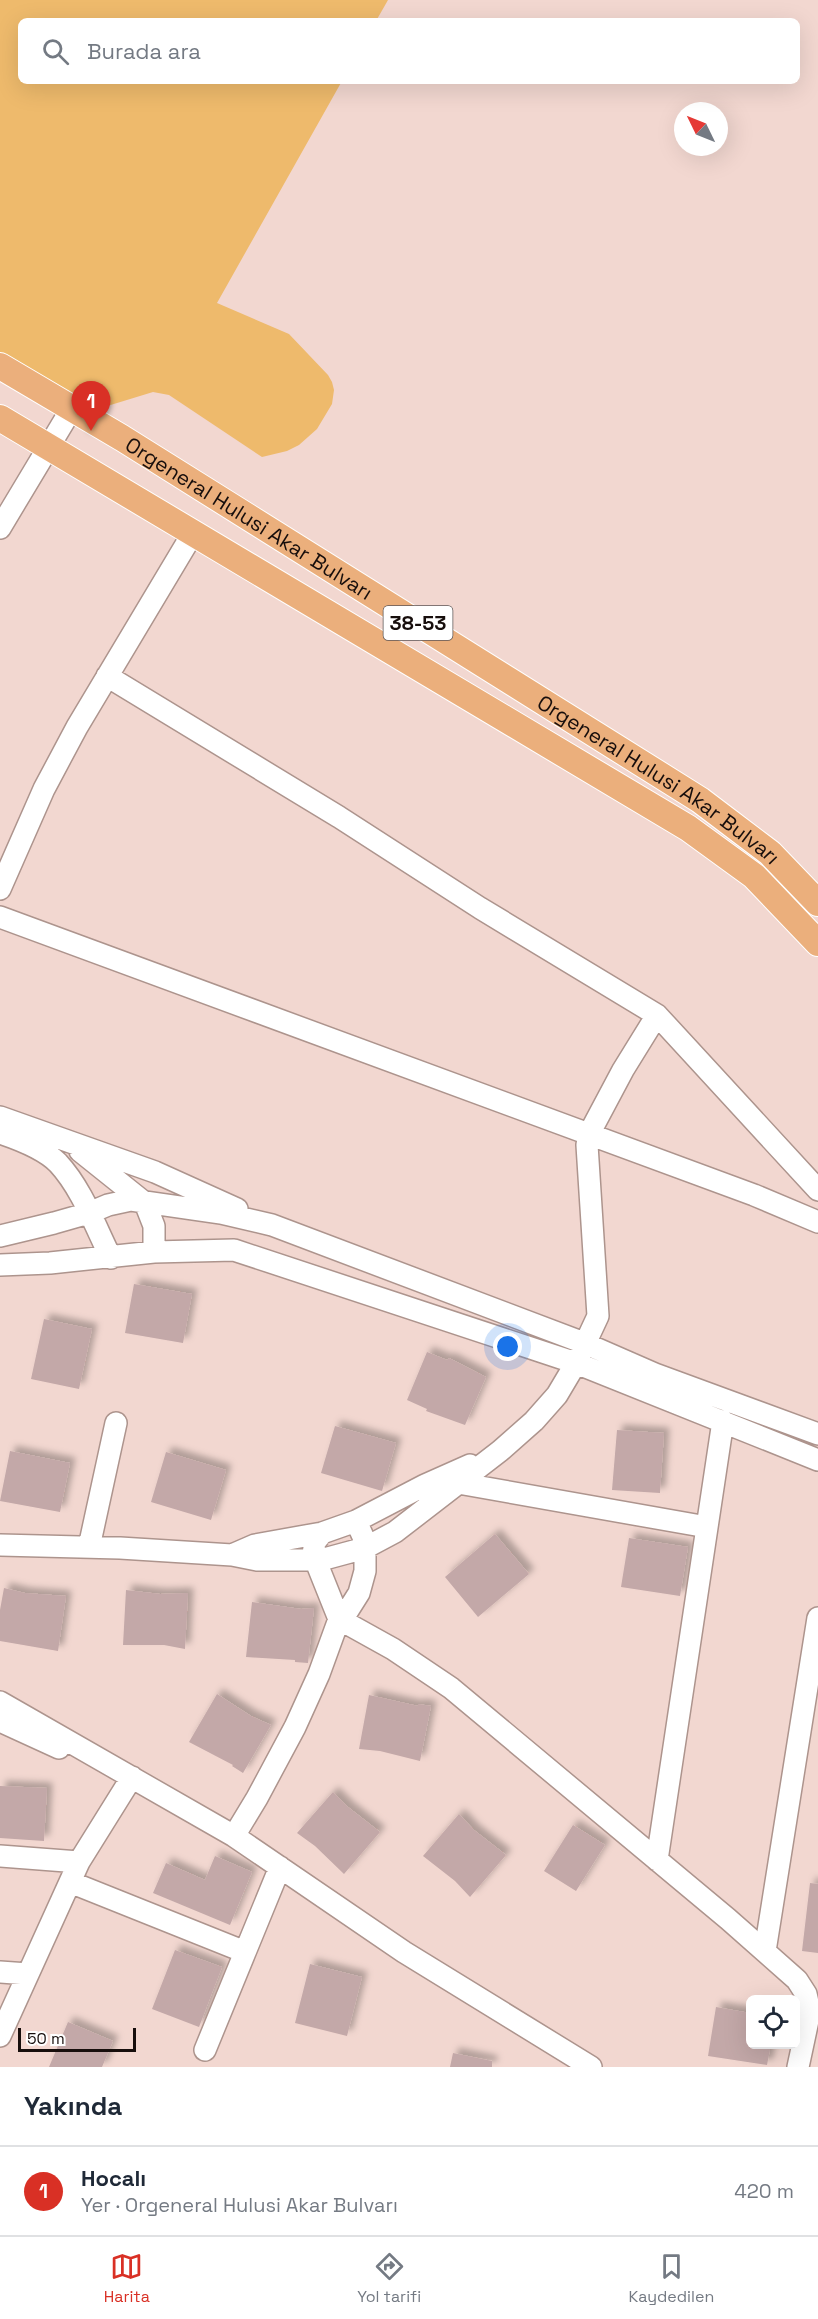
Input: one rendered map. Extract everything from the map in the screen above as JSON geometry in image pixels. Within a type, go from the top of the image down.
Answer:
[{"type":"main road","name":"Orgeneral Hulusi Akar Bulvarı","points":[[0,366],[72,408],[700,800],[770,854],[818,903]]},
{"type":"main road","name":"Orgeneral Hulusi Akar Bulvarı","points":[[0,418],[688,828],[754,876],[818,943]]},
{"type":"street","points":[[0,528],[72,408]]},
{"type":"street","points":[[0,889],[44,789],[77,727],[193,533]]},
{"type":"street","points":[[107,676],[657,1015],[818,1190]]},
{"type":"street","points":[[0,917],[754,1195],[818,1222]]},
{"type":"street","points":[[0,1545],[89,1547],[232,1555],[257,1560],[315,1560],[365,1548],[395,1532],[500,1451],[534,1422],[557,1395],[598,1316],[587,1145],[589,1134],[657,1015]]},
{"type":"street","points":[[0,1117],[155,1172],[272,1224],[580,1353],[723,1421],[818,1460]]},
{"type":"street","points":[[0,1133],[21,1140],[57,1162],[76,1187],[111,1258]]},
{"type":"street","points":[[66,1140],[145,1203],[154,1226],[154,1252]]},
{"type":"street","points":[[0,1236],[131,1200],[221,1213],[272,1224]]},
{"type":"street","points":[[0,1264],[50,1263],[154,1252],[234,1250],[655,1374],[818,1434]]},
{"type":"street","points":[[657,1860],[723,1421]]},
{"type":"street","points":[[89,1547],[116,1423]]},
{"type":"street","points":[[232,1555],[255,1545],[322,1533],[356,1521],[425,1485],[500,1451]]},
{"type":"street","points":[[458,1484],[707,1527]]},
{"type":"street","points":[[234,1836],[295,1727],[319,1674],[339,1619],[359,1593],[365,1571],[365,1548],[364,1534],[356,1521]]},
{"type":"street","points":[[322,1533],[313,1548],[315,1560],[339,1619],[402,1655],[451,1688],[797,1980],[813,2004],[798,2067]]},
{"type":"street","points":[[765,1951],[818,1618]]},
{"type":"street","points":[[0,1702],[234,1836],[404,1952],[591,2067]]},
{"type":"street","points":[[0,1721],[28,1736],[132,1777]]},
{"type":"street","points":[[0,2036],[79,1862],[132,1777]]},
{"type":"street","points":[[0,1856],[79,1862]]},
{"type":"street","points":[[205,2050],[280,1868]]},
{"type":"street","points":[[70,1882],[245,1952]]},
{"type":"street","points":[[0,1972],[28,1974]]},
{"type":"shaded area","points":[[0,0],[388,0],[378,18],[18,18],[18,84],[340,84],[217,303],[289,334],[328,375],[334,390],[332,404],[317,429],[299,445],[287,451],[262,457],[169,395],[153,392],[91,411],[0,355]]},
{"type":"building","points":[[134,1284],[192,1294],[183,1343],[125,1333]]},
{"type":"building","points":[[44,1319],[92,1329],[79,1389],[31,1379]]},
{"type":"building","points":[[427,1352],[447,1360],[449,1358],[486,1377],[465,1425],[426,1411],[427,1409],[407,1400]]},
{"type":"building","points":[[335,1426],[396,1443],[382,1491],[321,1473]]},
{"type":"building","points":[[617,1430],[664,1433],[660,1493],[612,1490]]},
{"type":"building","points":[[10,1451],[70,1463],[60,1512],[0,1501]]},
{"type":"building","points":[[166,1452],[226,1470],[211,1520],[151,1502]]},
{"type":"building","points":[[495,1534],[529,1574],[478,1617],[445,1577]]},
{"type":"building","points":[[629,1538],[688,1547],[680,1596],[621,1587]]},
{"type":"building","points":[[4,1588],[25,1593],[66,1596],[58,1651],[0,1641],[0,1610]]},
{"type":"building","points":[[126,1590],[160,1594],[188,1593],[185,1649],[164,1645],[123,1645]]},
{"type":"building","points":[[252,1602],[301,1609],[314,1608],[308,1663],[246,1657]]},
{"type":"building","points":[[217,1694],[251,1716],[271,1725],[243,1773],[233,1765],[189,1742]]},
{"type":"building","points":[[369,1695],[418,1706],[418,1704],[431,1706],[420,1761],[380,1751],[359,1749]]},
{"type":"building","points":[[0,1786],[47,1788],[44,1841],[0,1838]]},
{"type":"building","points":[[333,1792],[380,1832],[344,1874],[315,1846],[297,1833]]},
{"type":"building","points":[[459,1814],[474,1830],[506,1855],[470,1897],[455,1881],[423,1856]]},
{"type":"building","points":[[573,1825],[605,1845],[576,1891],[544,1871]]},
{"type":"building","points":[[215,1856],[252,1872],[230,1925],[153,1893],[166,1863],[205,1880]]},
{"type":"building","points":[[810,1883],[818,1884],[818,1953],[802,1951]]},
{"type":"building","points":[[175,1950],[222,1967],[199,2027],[152,2009]]},
{"type":"building","points":[[310,1964],[362,1977],[347,2036],[295,2023]]},
{"type":"building","points":[[716,2007],[746,2012],[746,2049],[770,2049],[767,2065],[708,2056]]},
{"type":"building","points":[[68,2022],[113,2041],[102,2067],[49,2067]]},
{"type":"building","points":[[453,2053],[492,2061],[492,2067],[450,2067]]},
{"type":"place","name":"Hocalı","points":[[91,431]]}]
